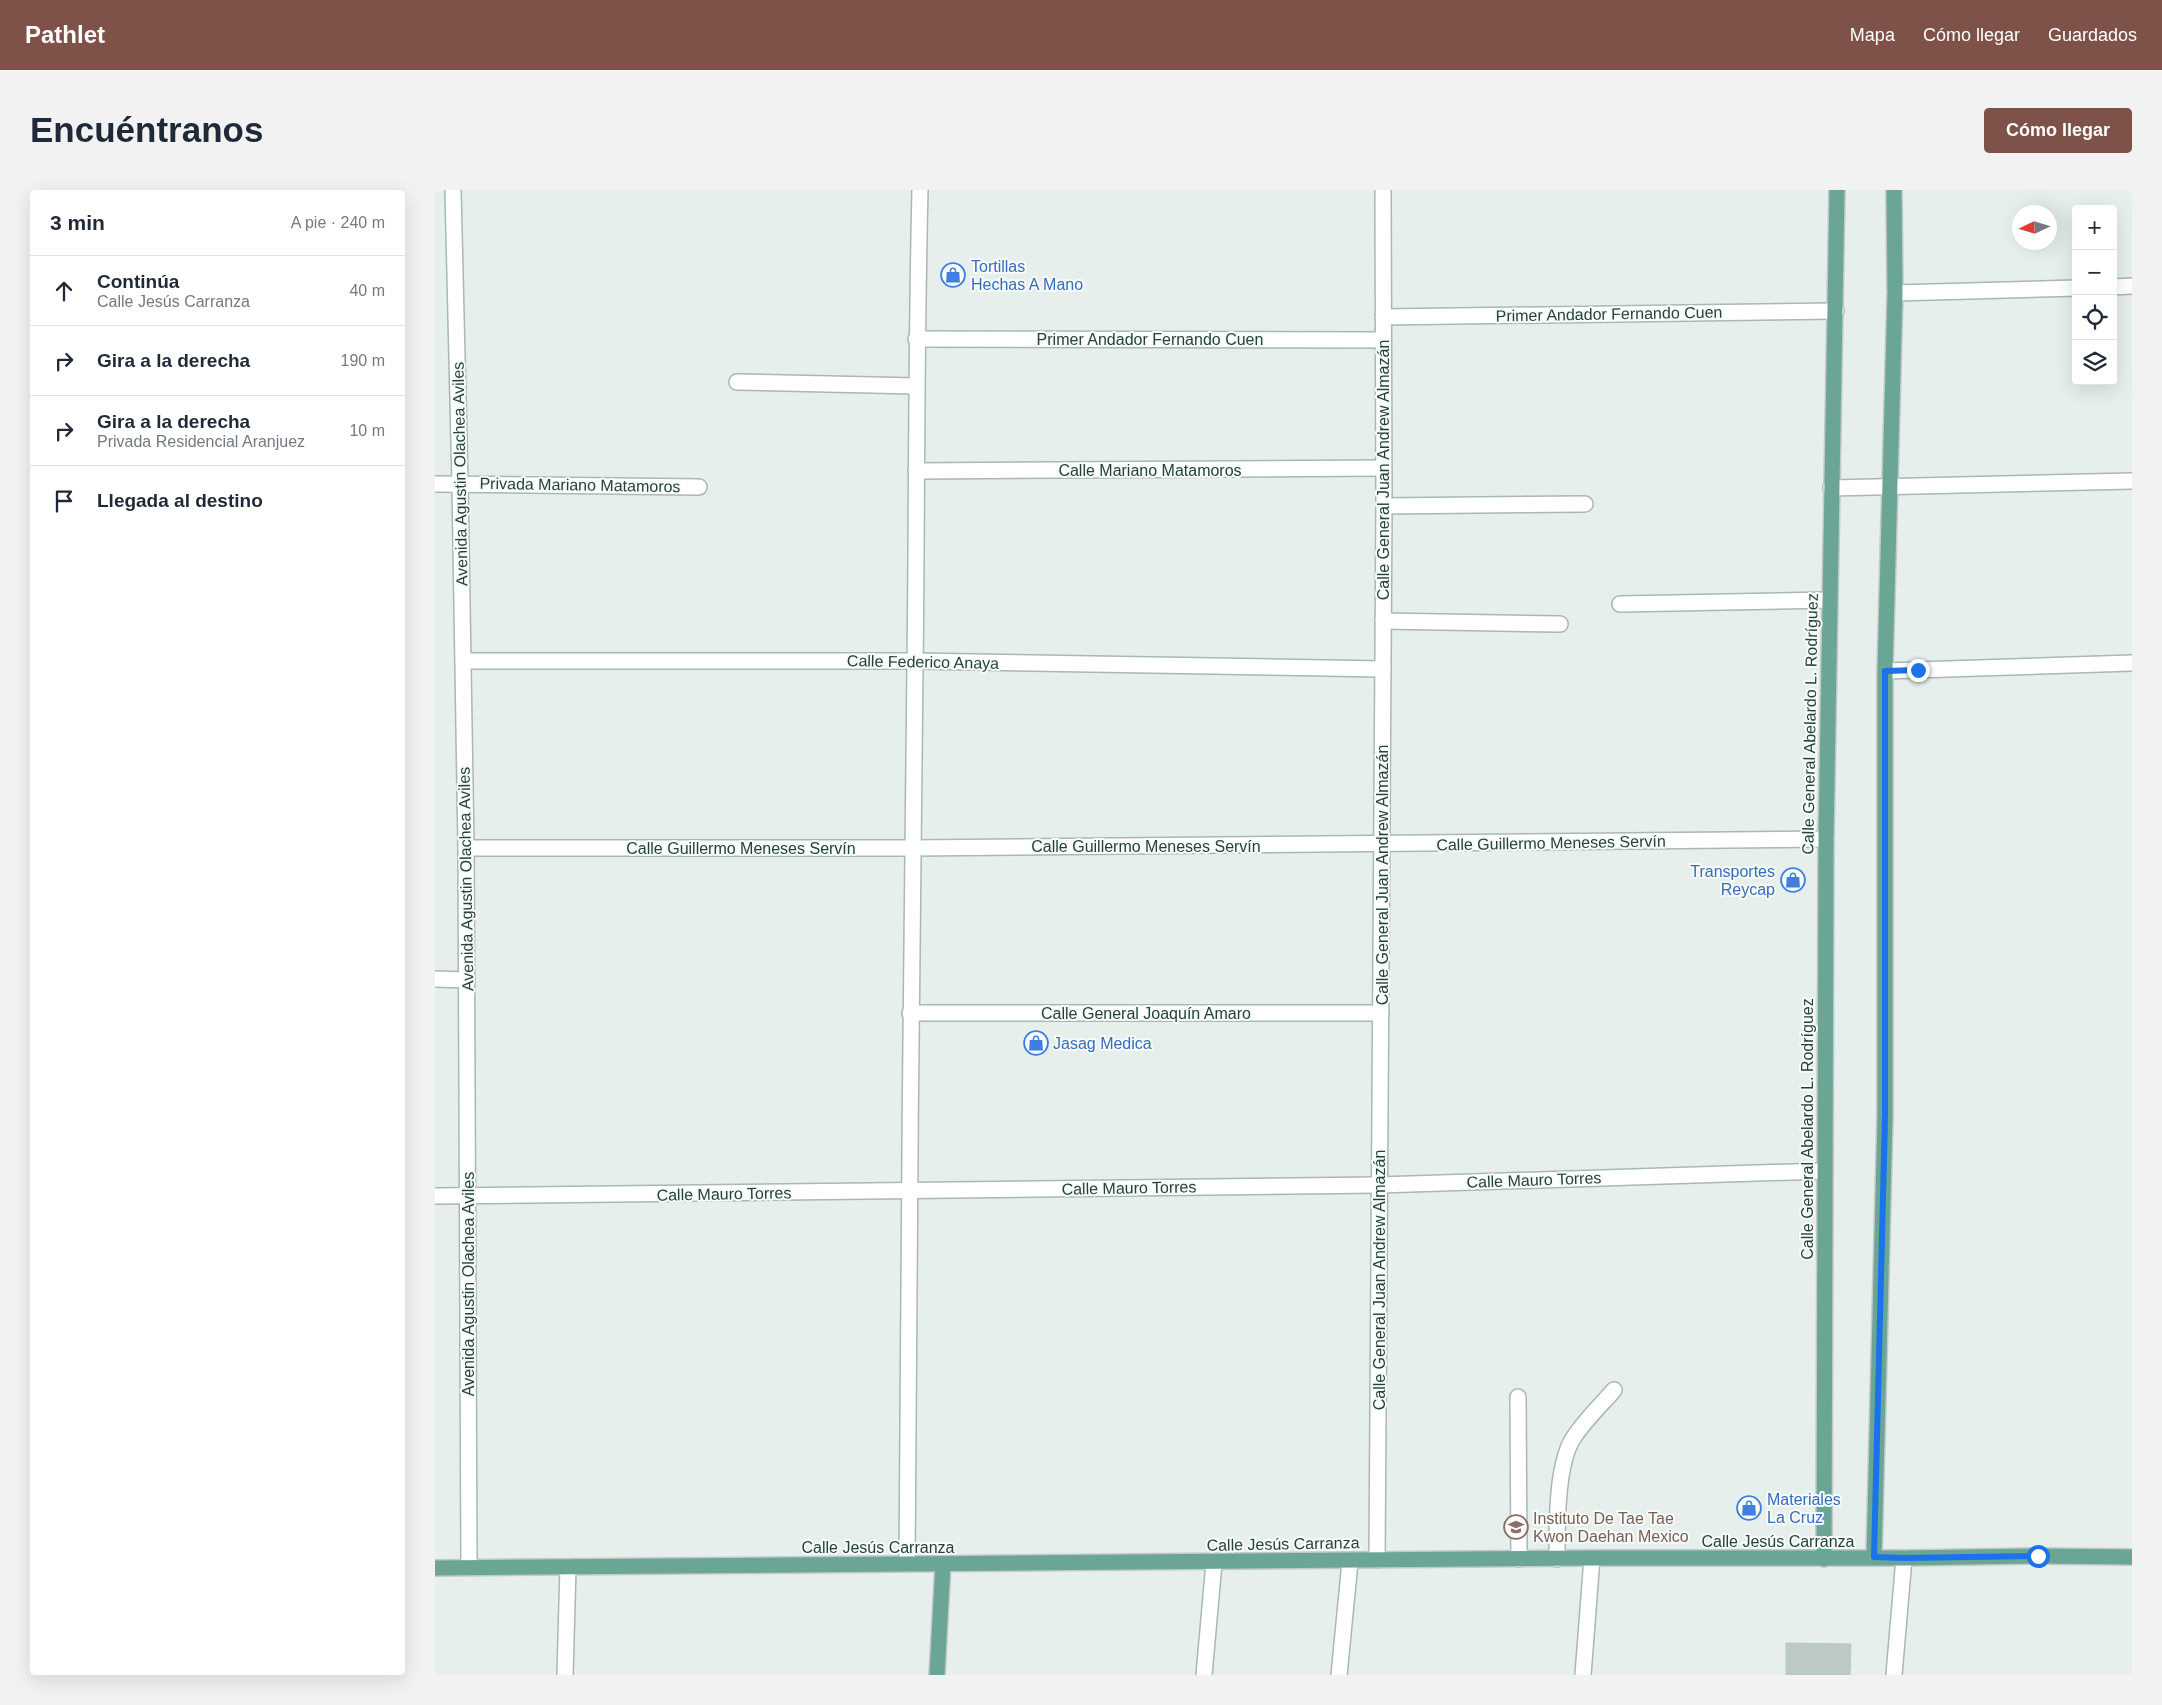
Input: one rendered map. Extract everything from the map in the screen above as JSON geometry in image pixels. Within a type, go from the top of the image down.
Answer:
[{"type":"main road","name":"Calle General Abelardo L. Rodríguez","points":[[1824,1559],[1823,1171],[1826,839],[1837,190]]},
{"type":"main road","points":[[1874,1557],[1885,1117],[1885,671],[1895,293],[1894,190]]},
{"type":"main road","name":"Calle Jesús Carranza","points":[[435,1568],[1350,1562],[1377,1560],[1593,1558],[2132,1557]]},
{"type":"main road","points":[[937,1675],[943,1564]]},
{"type":"street","name":"Avenida Agustin Olachea Aviles","points":[[453,190],[466,848],[469,1567]]},
{"type":"street","points":[[907,1564],[916,339],[920,190]]},
{"type":"street","name":"Calle General Juan Andrew Almazán","points":[[1377,1560],[1384,506],[1383,190]]},
{"type":"street","points":[[2117,287],[2132,286]]},
{"type":"street","points":[[1895,293],[2072,288]]},
{"type":"street","name":"Primer Andador Fernando Cuen","points":[[1383,318],[1836,311]]},
{"type":"street","name":"Primer Andador Fernando Cuen","points":[[916,339],[1383,340]]},
{"type":"street","points":[[737,382],[916,386]]},
{"type":"street","name":"Calle Mariano Matamoros","points":[[916,471],[1383,468]]},
{"type":"street","points":[[1831,488],[2132,481]]},
{"type":"street","points":[[435,484],[460,484]]},
{"type":"street","name":"Privada Mariano Matamoros","points":[[460,484],[699,487]]},
{"type":"street","points":[[1384,506],[1585,504]]},
{"type":"street","points":[[1620,604],[1829,600]]},
{"type":"street","points":[[1383,621],[1560,624]]},
{"type":"street","name":"Calle Federico Anaya","points":[[463,661],[915,661],[1383,669]]},
{"type":"street","points":[[1885,671],[2132,663]]},
{"type":"street","name":"Calle Guillermo Meneses Servín","points":[[466,848],[1382,845],[1826,839]]},
{"type":"street","points":[[435,979],[467,980]]},
{"type":"street","name":"Calle General Joaquín Amaro","points":[[910,1014],[1381,1013]]},
{"type":"street","name":"Calle Mauro Torres","points":[[435,1196],[909,1192],[1379,1185],[1823,1171]]},
{"type":"street","points":[[1557,1559],[1557,1531],[1563,1466],[1573,1438],[1614,1390]]},
{"type":"street","points":[[1518,1397],[1519,1559]]},
{"type":"street","points":[[1583,1675],[1593,1558]]},
{"type":"street","points":[[1894,1675],[1904,1558]]},
{"type":"street","points":[[1339,1675],[1350,1562]]},
{"type":"street","points":[[1204,1675],[1214,1563]]},
{"type":"street","points":[[565,1675],[568,1567]]},
{"type":"building","points":[[1786,1643],[1851,1644],[1850,1675],[1786,1675]]},
{"type":"place","name":"Tortillas Hechas A Mano","points":[[953,275]]},
{"type":"place","name":"Transportes Reycap","points":[[1793,880]]},
{"type":"place","name":"Jasag Medica","points":[[1036,1043]]},
{"type":"place","name":"Materiales La Cruz","points":[[1749,1508]]},
{"type":"place","name":"Instituto De Tae Tae Kwon Daehan Mexico","points":[[1516,1527]]},
{"type":"route","points":[[1918,670],[1885,671],[1885,1117],[1874,1557],[2038,1556]]}]
